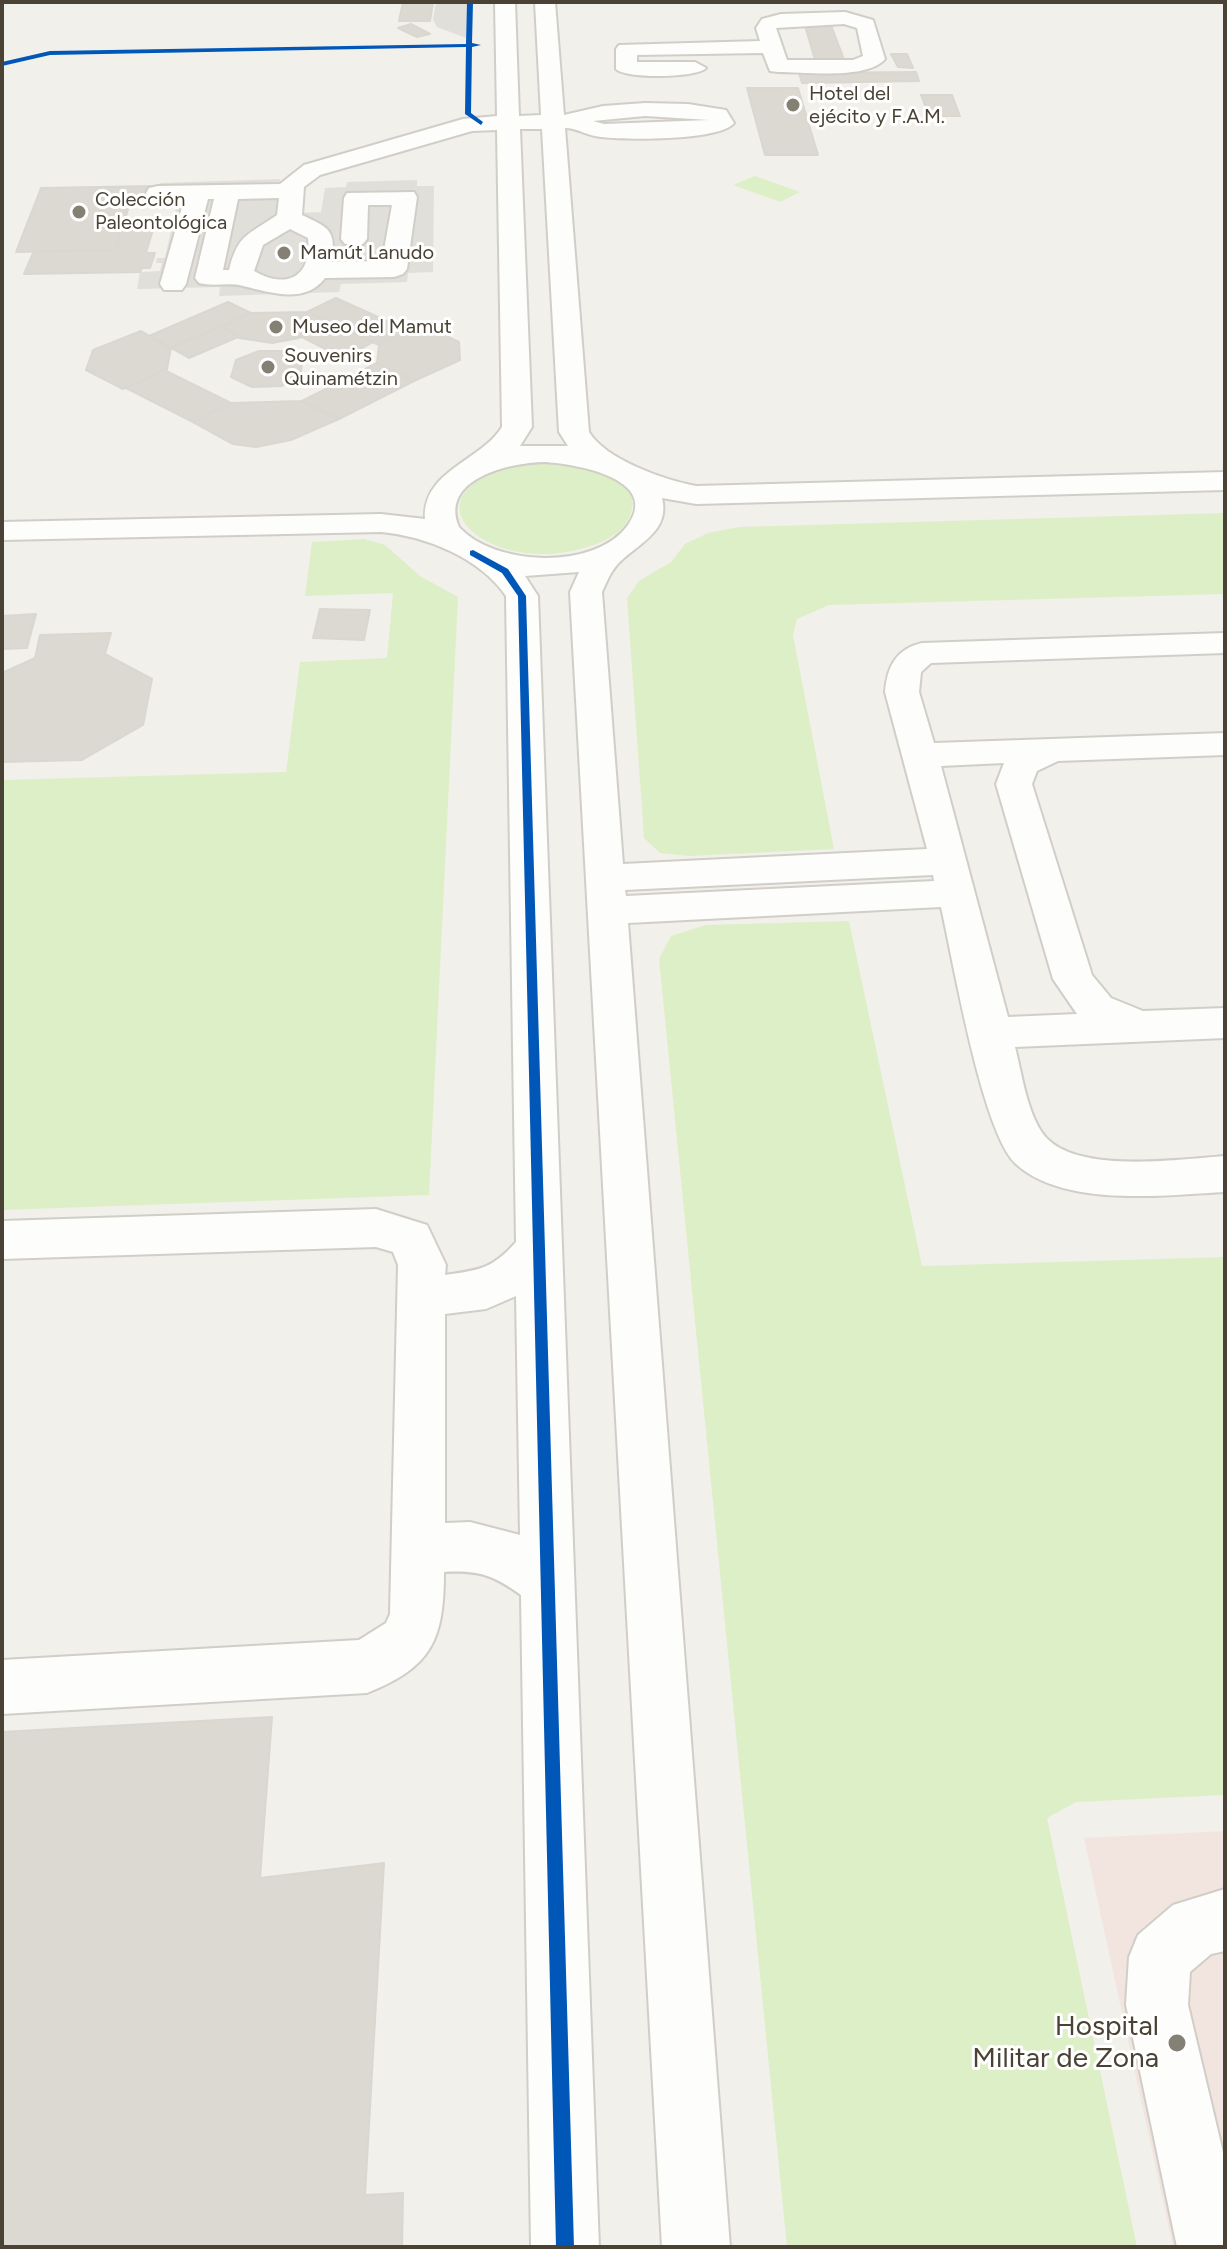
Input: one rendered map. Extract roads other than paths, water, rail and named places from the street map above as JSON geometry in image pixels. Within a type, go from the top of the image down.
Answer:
[{"type":"street","points":[[2,514],[388,500],[422,496],[496,455],[511,440],[517,427],[505,2]]},
{"type":"street","points":[[545,2],[564,122],[574,432],[583,447],[640,484],[648,498],[649,513],[643,527],[596,569],[586,592],[696,2247]]},
{"type":"street","points":[[289,218],[291,191],[296,179],[312,170],[471,124],[564,122],[701,90],[775,57],[626,49],[627,69],[701,90]]},
{"type":"street","points":[[158,193],[291,191]]},
{"type":"street","points":[[173,284],[198,192]]},
{"type":"street","points":[[228,192],[208,278],[246,277]]},
{"type":"street","points":[[317,270],[394,269],[405,197],[356,198],[354,239]]},
{"type":"street","points":[[289,218],[317,232],[322,241],[317,270],[306,280],[274,288],[259,285],[241,273],[247,244],[261,232],[289,218]]},
{"type":"street","points":[[218,234],[261,232]]},
{"type":"street","points":[[322,241],[399,237]]},
{"type":"street","points":[[565,2247],[522,596],[505,571],[463,547],[442,527],[438,511],[442,496],[462,476],[513,456],[537,453],[561,453],[616,468],[660,488],[696,495],[1225,481]]},
{"type":"street","points":[[2,531],[381,523],[414,526],[497,562],[555,566],[621,547],[662,521],[699,510],[1225,496]]},
{"type":"street","points":[[1225,643],[922,653],[904,669],[902,692],[1011,1116],[1032,1152],[1074,1173],[1099,1176],[1225,1174]]},
{"type":"street","points":[[919,755],[1046,753],[1225,744]]},
{"type":"street","points":[[1046,753],[1022,764],[1014,784],[1073,979],[1096,1009],[1136,1025]]},
{"type":"street","points":[[606,894],[952,877]]},
{"type":"street","points":[[990,1033],[1225,1023]]},
{"type":"street","points":[[2,1240],[376,1228],[411,1238],[422,1265],[417,1614],[405,1642],[367,1666],[2,1687]]},
{"type":"street","points":[[421,1298],[486,1289],[515,1275],[539,1247]]},
{"type":"street","points":[[417,1550],[470,1546],[512,1557],[547,1582]]},
{"type":"street","points":[[1211,2247],[1157,2005],[1160,1957],[1195,1927],[1225,1920]]},
{"type":"place","name":"Hotel del ejécito y F.A.M.","points":[[793,105]]},
{"type":"place","name":"Colección Paleontológica","points":[[79,212]]},
{"type":"place","name":"Mamút Lanudo","points":[[284,253]]},
{"type":"place","name":"Museo del Mamut","points":[[276,327]]},
{"type":"place","name":"Souvenirs Quinamétzin","points":[[268,367]]},
{"type":"place","name":"Hospital Militar de Zona","points":[[1177,2043]]}]
